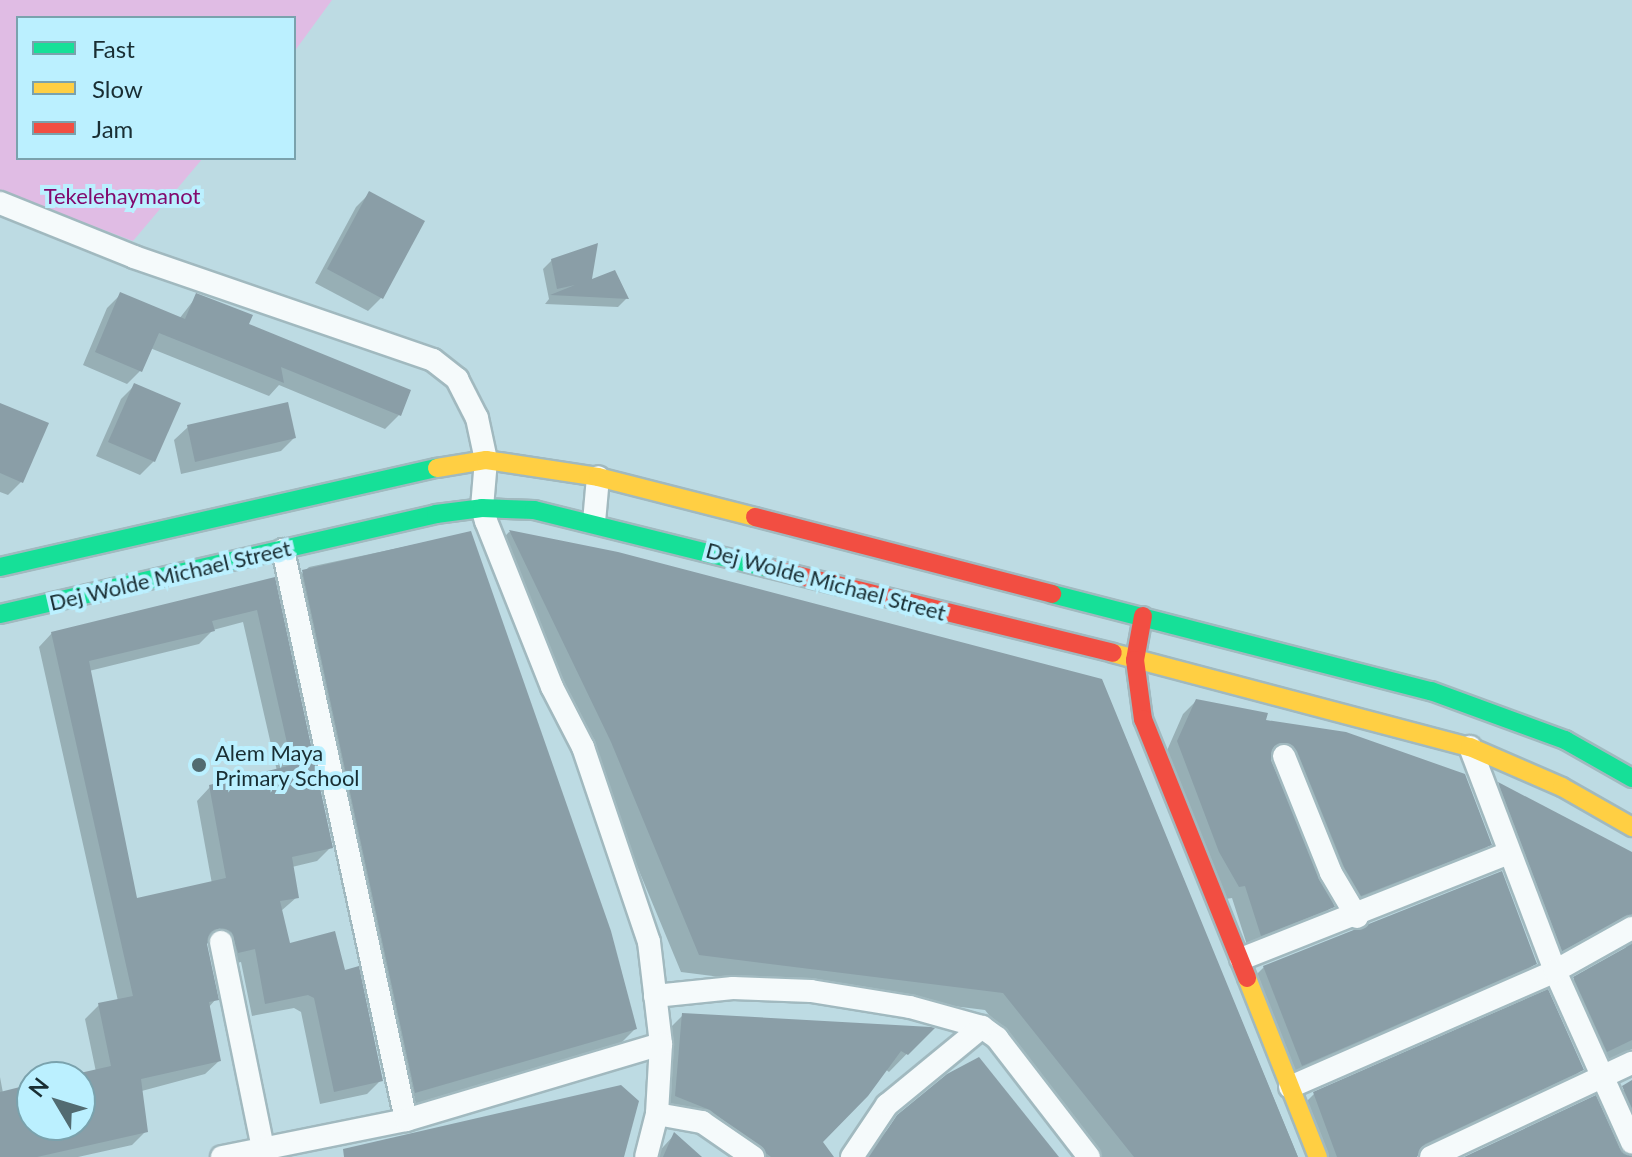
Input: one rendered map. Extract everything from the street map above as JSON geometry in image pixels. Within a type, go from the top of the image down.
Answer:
[{"type":"main road","name":"Dej Wolde Michael Street","points":[[0,567],[393,475],[486,460],[598,477],[1431,691],[1565,740],[1632,778]]},
{"type":"main road","name":"Dej Wolde Michael Street","points":[[0,614],[482,508],[534,510],[594,522],[1351,712],[1470,747],[1562,787],[1632,827]]},
{"type":"main road","points":[[1143,616],[1135,660],[1143,719],[1318,1157]]},
{"type":"street","points":[[0,203],[134,257],[433,360],[464,391],[486,460],[482,508],[552,687],[588,761],[649,942],[661,1044],[657,1114],[646,1157]]},
{"type":"street","points":[[594,522],[598,477]]},
{"type":"street","points":[[283,550],[406,1120]]},
{"type":"street","points":[[1470,747],[1555,971],[1632,1142]]},
{"type":"street","points":[[1284,756],[1331,873],[1357,917]]},
{"type":"street","points":[[1241,959],[1357,917],[1509,853]]},
{"type":"street","points":[[1290,1087],[1555,971],[1632,928]]},
{"type":"street","points":[[221,942],[263,1148]]},
{"type":"street","points":[[655,996],[733,988],[811,991],[910,1007],[982,1027],[997,1038],[1089,1157]]},
{"type":"street","points":[[852,1157],[906,1085],[982,1027]]},
{"type":"street","points":[[222,1157],[263,1148],[329,1147],[406,1120],[661,1044]]},
{"type":"street","points":[[1431,1157],[1632,1063]]},
{"type":"street","points":[[657,1114],[702,1122],[753,1157]]},
{"type":"green space","name":"Tekelehaymanot","points":[[0,0],[332,0],[296,49],[296,16],[16,16],[16,160],[201,160],[133,241],[0,191]]},
{"type":"building","points":[[369,191],[425,221],[383,299],[327,269]]},
{"type":"building","points":[[598,243],[592,279],[615,270],[629,299],[550,295],[575,285],[557,289],[551,259]]},
{"type":"building","points":[[120,292],[185,319],[196,293],[253,315],[249,324],[411,390],[401,416],[281,367],[284,383],[159,333],[142,372],[95,352]]},
{"type":"building","points":[[134,383],[181,403],[155,462],[108,442]]},
{"type":"building","points":[[288,402],[296,438],[195,462],[187,425]]},
{"type":"building","points":[[0,403],[49,423],[23,483],[0,473]]},
{"type":"building","points":[[509,530],[618,552],[1102,679],[1298,1157],[1134,1157],[1003,993],[699,955],[611,742]]},
{"type":"building","points":[[471,531],[611,931],[637,1029],[415,1093],[302,570]]},
{"type":"building","points":[[275,577],[333,848],[292,857],[299,898],[280,901],[290,943],[335,931],[345,970],[359,966],[383,1081],[334,1092],[314,998],[308,995],[265,1004],[255,949],[238,953],[232,933],[219,928],[207,944],[219,1000],[209,1002],[221,1061],[141,1079],[148,1132],[37,1157],[0,1157],[0,1092],[16,1088],[16,1141],[96,1141],[96,1069],[111,1066],[98,1003],[133,996],[51,632]],"holes":[[[257,610],[292,765],[209,785],[226,878],[137,898],[89,661],[215,631],[212,621]]]},
{"type":"building","points":[[1196,699],[1268,713],[1266,720],[1346,732],[1465,774],[1492,845],[1361,896],[1344,867],[1297,751],[1280,743],[1273,748],[1271,761],[1335,907],[1261,936],[1245,886],[1239,887],[1219,852],[1177,741]]},
{"type":"building","points":[[1498,782],[1632,852],[1632,914],[1562,951]]},
{"type":"building","points":[[1502,871],[1537,964],[1302,1066],[1263,966]]},
{"type":"building","points":[[1632,944],[1632,1040],[1607,1052],[1573,977]]},
{"type":"building","points":[[1548,989],[1584,1070],[1425,1144],[1417,1157],[1337,1157],[1313,1092]]},
{"type":"building","points":[[682,1013],[935,1028],[908,1055],[901,1051],[868,1096],[823,1142],[834,1157],[771,1157],[710,1110],[675,1096]]},
{"type":"building","points":[[979,1057],[1059,1157],[869,1157],[897,1115],[947,1074]]},
{"type":"building","points":[[1632,1080],[1632,1108],[1622,1086]]},
{"type":"building","points":[[621,1085],[639,1101],[624,1157],[344,1157],[343,1149]]},
{"type":"building","points":[[1596,1095],[1620,1148],[1632,1157],[1464,1157]]},
{"type":"building","points":[[674,1132],[702,1157],[663,1157]]},
{"type":"traffic: fast","points":[[0,567],[437,468]]},
{"type":"traffic: fast","points":[[0,614],[436,514],[482,508],[534,510],[768,568]]},
{"type":"traffic: fast","points":[[1052,594],[1431,691],[1565,740],[1632,778]]},
{"type":"traffic: slow","points":[[437,468],[486,460],[598,477],[755,517]]},
{"type":"traffic: slow","points":[[1113,653],[1470,747],[1562,787],[1632,827]]},
{"type":"traffic: slow","points":[[1247,978],[1318,1157]]},
{"type":"traffic: jam","points":[[755,517],[1052,594]]},
{"type":"traffic: jam","points":[[768,568],[1113,653]]},
{"type":"traffic: jam","points":[[1143,616],[1135,660],[1143,719],[1247,978]]},
{"type":"place","name":"Alem Maya Primary School","points":[[199,765]]}]
